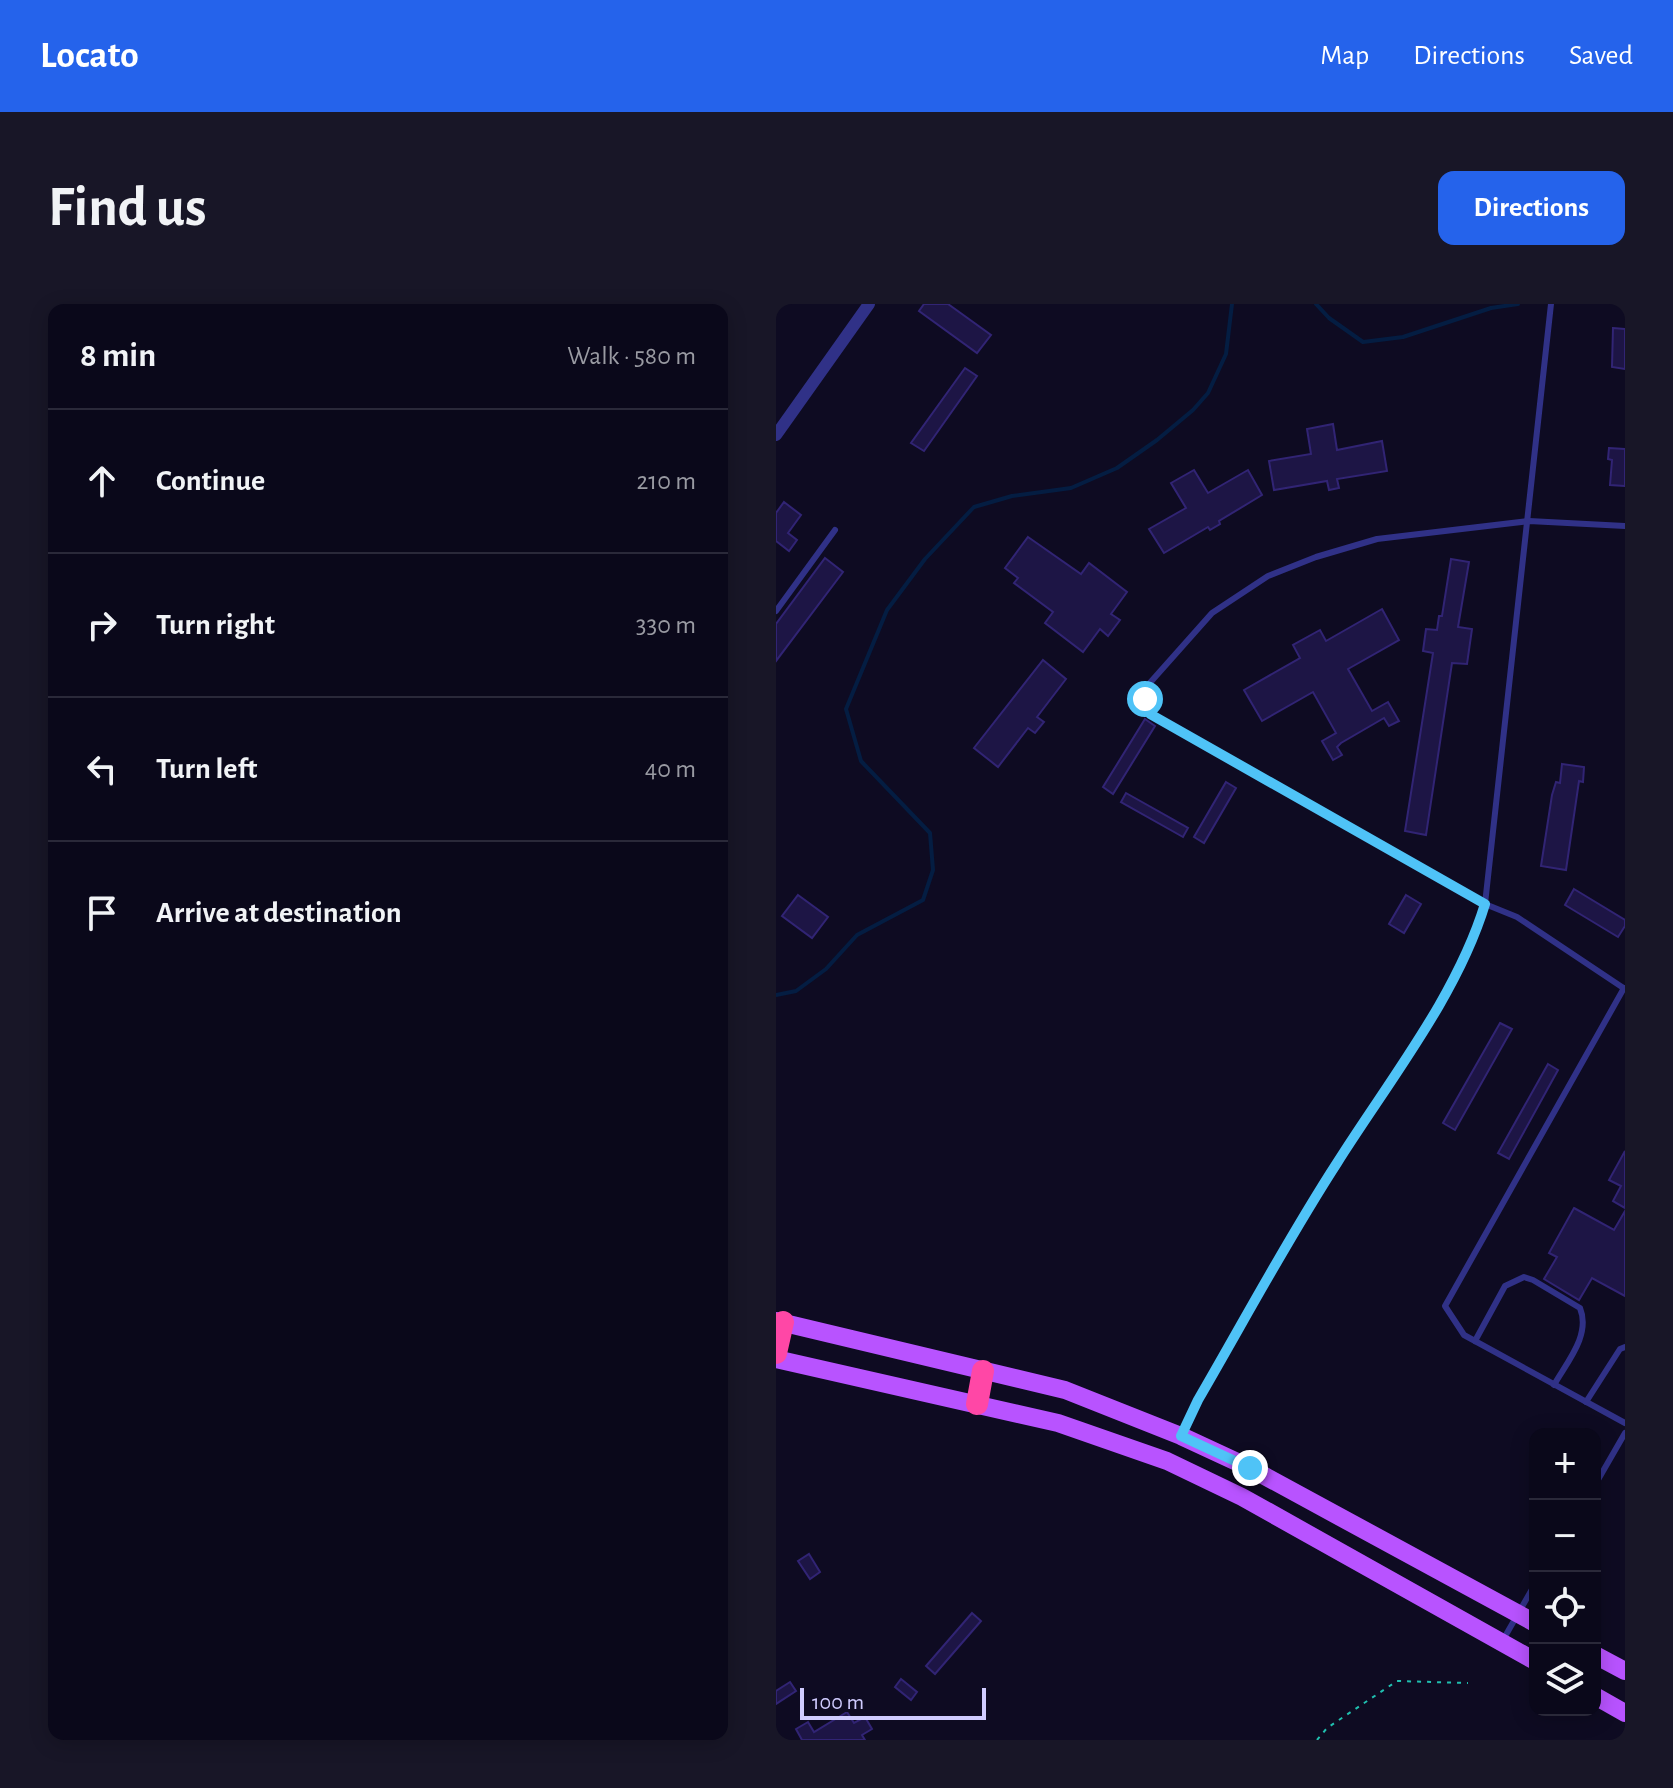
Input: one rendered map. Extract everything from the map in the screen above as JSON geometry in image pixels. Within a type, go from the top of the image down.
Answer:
[{"type":"highway","points":[[776,1356],[779,1322]]},
{"type":"highway","points":[[977,1404],[983,1371]]},
{"type":"main road","points":[[779,1322],[1065,1390],[1181,1436],[1250,1468],[1529,1620]]},
{"type":"main road","points":[[776,1356],[1058,1423],[1167,1461],[1242,1497],[1529,1658]]},
{"type":"main road","points":[[1601,1658],[1625,1671]]},
{"type":"main road","points":[[1601,1699],[1625,1713]]},
{"type":"street","points":[[776,435],[869,304]]},
{"type":"lane","points":[[1181,1436],[1198,1400],[1334,1167],[1447,993],[1474,939],[1485,904],[1551,304]]},
{"type":"lane","points":[[1625,526],[1529,521],[1377,539],[1316,557],[1268,576],[1212,613],[1148,685],[1145,699],[1150,714],[1485,904],[1517,917],[1624,988],[1445,1306],[1464,1335],[1625,1423]]},
{"type":"lane","points":[[776,611],[835,530]]},
{"type":"lane","points":[[1475,1341],[1505,1286],[1524,1277],[1533,1280],[1580,1308],[1583,1315],[1583,1332],[1554,1385]]},
{"type":"lane","points":[[1586,1402],[1620,1349],[1625,1347]]},
{"type":"lane","points":[[1601,1475],[1625,1433]]},
{"type":"lane","points":[[1502,1642],[1529,1594]]},
{"type":"path","points":[[1317,1740],[1327,1728],[1397,1681],[1468,1683]]},
{"type":"building","points":[[924,304],[948,304],[991,335],[977,353],[919,311]]},
{"type":"building","points":[[1613,328],[1625,329],[1625,369],[1612,367]]},
{"type":"building","points":[[965,368],[977,376],[924,451],[911,443]]},
{"type":"building","points":[[1333,424],[1337,450],[1382,441],[1387,471],[1337,479],[1339,488],[1329,490],[1327,481],[1274,490],[1269,461],[1311,454],[1307,429]]},
{"type":"building","points":[[1609,448],[1625,449],[1625,486],[1610,485],[1612,460],[1608,459]]},
{"type":"building","points":[[1194,470],[1208,493],[1248,470],[1262,495],[1219,521],[1220,524],[1210,530],[1208,527],[1164,553],[1149,529],[1186,508],[1171,483]]},
{"type":"building","points":[[784,502],[801,515],[788,533],[797,540],[789,551],[776,541],[776,513]]},
{"type":"building","points":[[1028,537],[1081,574],[1089,563],[1127,592],[1111,614],[1120,620],[1108,636],[1100,629],[1083,652],[1045,623],[1053,612],[1014,583],[1018,578],[1005,568]]},
{"type":"building","points":[[825,558],[843,572],[776,661],[776,624]]},
{"type":"building","points":[[1451,559],[1469,562],[1458,627],[1472,629],[1467,664],[1452,663],[1426,835],[1405,831],[1433,653],[1423,651],[1426,629],[1437,630],[1439,616],[1442,616]]},
{"type":"building","points":[[1382,609],[1399,640],[1348,669],[1372,711],[1388,702],[1399,721],[1389,726],[1384,718],[1341,743],[1337,747],[1342,755],[1333,760],[1322,741],[1336,733],[1313,692],[1262,721],[1244,690],[1300,658],[1293,645],[1320,630],[1326,641]]},
{"type":"building","points":[[1043,660],[1066,679],[1037,717],[1044,722],[1035,733],[1028,728],[998,767],[974,748]]},
{"type":"building","points":[[1145,719],[1155,726],[1113,794],[1103,787]]},
{"type":"building","points":[[1562,764],[1584,767],[1583,782],[1579,781],[1566,870],[1541,866],[1552,795],[1556,782],[1560,783]]},
{"type":"building","points":[[1226,782],[1236,788],[1204,843],[1194,837]]},
{"type":"building","points":[[1126,793],[1188,828],[1183,837],[1121,802]]},
{"type":"building","points":[[1574,889],[1625,920],[1618,937],[1565,905]]},
{"type":"building","points":[[798,895],[828,917],[812,938],[782,916]]},
{"type":"building","points":[[1406,895],[1421,904],[1404,933],[1389,924]]},
{"type":"building","points":[[1500,1023],[1512,1029],[1455,1130],[1443,1123]]},
{"type":"building","points":[[1548,1064],[1558,1070],[1509,1159],[1498,1153]]},
{"type":"building","points":[[1625,1151],[1625,1208],[1613,1201],[1621,1186],[1609,1180]]},
{"type":"building","points":[[1574,1208],[1614,1230],[1625,1211],[1625,1296],[1592,1278],[1579,1300],[1544,1279],[1557,1257],[1549,1253]]},
{"type":"building","points":[[809,1554],[820,1572],[810,1579],[798,1561]]},
{"type":"building","points":[[972,1613],[981,1621],[935,1674],[926,1666]]},
{"type":"building","points":[[901,1679],[917,1692],[911,1700],[895,1687]]},
{"type":"building","points":[[790,1682],[796,1691],[776,1704],[776,1691]]},
{"type":"building","points":[[847,1712],[854,1723],[865,1717],[872,1729],[862,1735],[865,1740],[802,1740],[796,1729],[808,1722],[814,1732]]},
{"type":"waterway","points":[[776,995],[796,991],[826,969],[857,935],[923,900],[933,870],[930,833],[861,761],[846,709],[887,610],[925,559],[974,507],[1012,496],[1071,488],[1117,468],[1193,410],[1208,393],[1226,354],[1232,304]]},
{"type":"waterway","points":[[1316,304],[1329,318],[1363,342],[1403,337],[1491,308],[1518,304]]},
{"type":"route","points":[[1145,699],[1150,714],[1485,904],[1474,939],[1447,993],[1334,1167],[1198,1400],[1181,1436],[1250,1468]]}]
